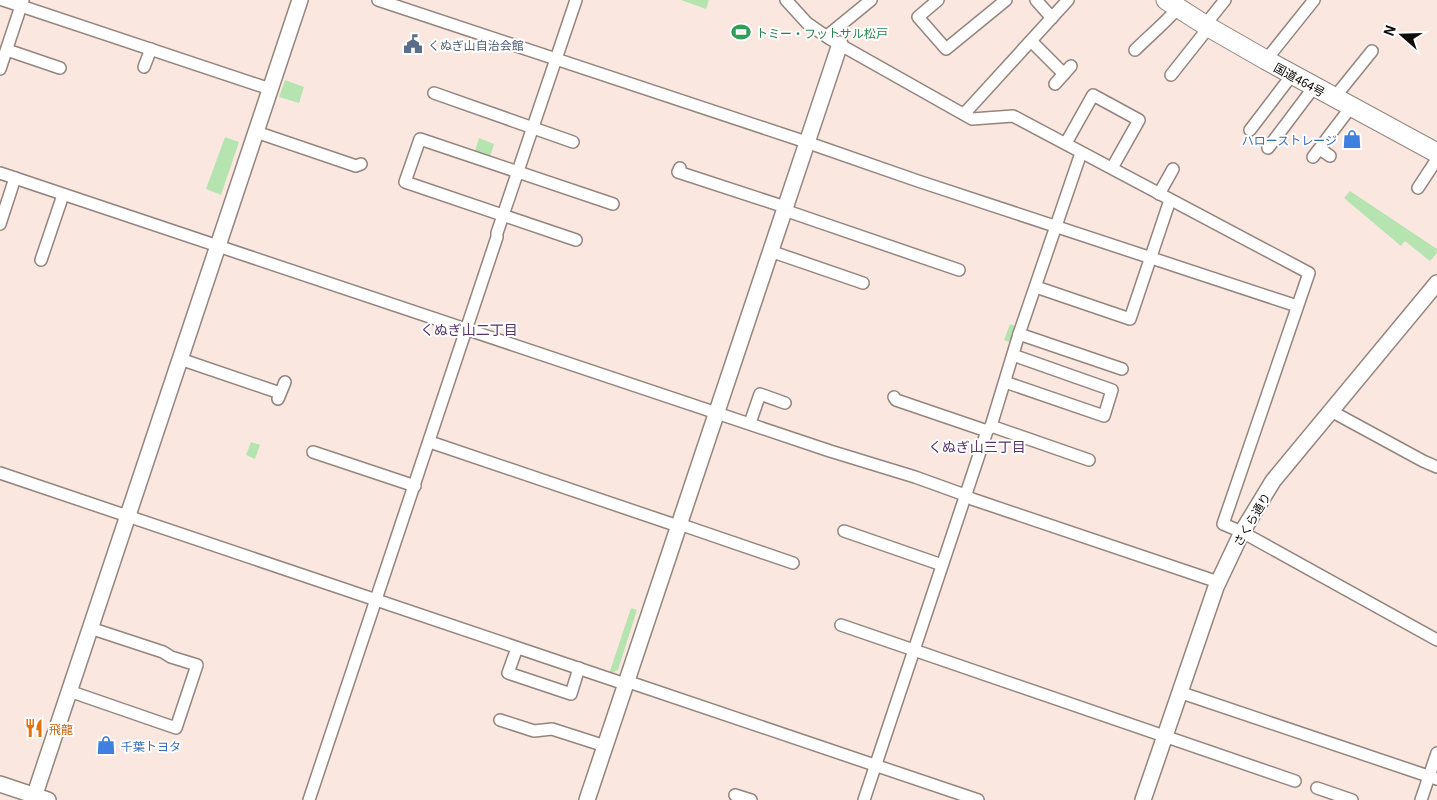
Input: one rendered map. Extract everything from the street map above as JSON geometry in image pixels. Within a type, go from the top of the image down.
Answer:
[{"type":"highway","name":"国道464号","points":[[1171,4],[1292,75],[1437,154]]},
{"type":"street","points":[[3,0],[22,3],[270,89]]},
{"type":"street","points":[[0,784],[38,799],[69,692],[300,0]]},
{"type":"street","points":[[378,0],[1297,306]]},
{"type":"street","points":[[309,800],[576,0]]},
{"type":"street","points":[[786,0],[807,23],[833,40],[972,119],[1013,116],[1309,272],[1223,524],[1242,532],[1437,640]]},
{"type":"street","points":[[587,800],[806,142],[833,40],[871,0]]},
{"type":"street","points":[[938,0],[918,17],[946,50],[1006,0]]},
{"type":"street","points":[[1036,0],[1052,18]]},
{"type":"street","points":[[964,114],[1068,0]]},
{"type":"street","points":[[1170,75],[1225,0]]},
{"type":"street","points":[[1266,60],[1314,0]]},
{"type":"street","points":[[0,69],[22,3]]},
{"type":"street","points":[[1135,50],[1156,29],[1160,28],[1171,4]]},
{"type":"street","points":[[1031,41],[1068,70],[1055,84]]},
{"type":"street","points":[[144,67],[151,49]]},
{"type":"street","points":[[6,50],[60,68]]},
{"type":"street","points":[[1334,98],[1372,51]]},
{"type":"street","points":[[1250,130],[1292,75]]},
{"type":"street","points":[[1268,148],[1314,87]]},
{"type":"street","points":[[434,93],[573,142]]},
{"type":"street","points":[[1066,143],[1094,95],[1139,120],[1112,168]]},
{"type":"street","points":[[1330,156],[1317,153],[1351,107]]},
{"type":"street","points":[[256,132],[356,166],[361,164]]},
{"type":"street","points":[[576,240],[405,182],[420,139],[613,204]]},
{"type":"street","points":[[864,800],[1081,153]]},
{"type":"street","points":[[1418,188],[1437,159]]},
{"type":"street","points":[[680,168],[678,172],[959,270]]},
{"type":"street","points":[[1159,194],[1173,169]]},
{"type":"street","points":[[0,173],[966,494],[972,498],[1218,582]]},
{"type":"street","points":[[0,224],[15,178]]},
{"type":"street","points":[[41,260],[63,194]]},
{"type":"street","points":[[1036,287],[1130,318],[1170,200]]},
{"type":"street","points":[[770,251],[863,283]]},
{"type":"street","name":"さくら通り","points":[[1143,800],[1218,582],[1242,532],[1273,481],[1437,283]]},
{"type":"street","points":[[1019,334],[1122,369]]},
{"type":"street","points":[[1005,382],[1104,416],[1112,390],[1013,355]]},
{"type":"street","points":[[180,359],[281,391]]},
{"type":"street","points":[[750,423],[760,394],[785,403]]},
{"type":"street","points":[[894,397],[896,400],[1089,460]]},
{"type":"street","points":[[1332,410],[1422,461],[1437,467]]},
{"type":"street","points":[[430,442],[793,563]]},
{"type":"street","points":[[313,452],[415,486]]},
{"type":"street","points":[[0,473],[517,648],[626,682],[974,799]]},
{"type":"street","points":[[844,531],[942,564]]},
{"type":"street","points":[[841,625],[1295,781]]},
{"type":"street","points":[[69,692],[176,728],[197,665],[90,628]]},
{"type":"street","points":[[517,648],[508,673],[571,694],[580,668]]},
{"type":"street","points":[[1179,692],[1433,778]]},
{"type":"street","points":[[500,720],[534,731],[552,729],[605,746]]},
{"type":"street","points":[[1422,800],[1433,778],[1437,753]]},
{"type":"street","points":[[1317,788],[1352,800]]},
{"type":"street","points":[[735,795],[751,800]]},
{"type":"green space","points":[[681,0],[709,0],[706,9]]},
{"type":"green space","points":[[285,80],[304,87],[299,103],[279,97]]},
{"type":"green space","points":[[225,137],[239,142],[221,195],[206,189]]},
{"type":"green space","points":[[479,138],[494,144],[490,157],[475,151]]},
{"type":"green space","points":[[1350,191],[1437,249],[1437,253],[1430,261],[1405,241],[1401,246],[1344,198]]},
{"type":"green space","points":[[1010,324],[1018,327],[1012,343],[1004,340]]},
{"type":"green space","points":[[251,442],[260,445],[255,459],[246,455]]},
{"type":"green space","points":[[631,608],[637,610],[618,670],[609,674]]},
{"type":"place","name":"トミー・フットサル松戸","points":[[741,32]]},
{"type":"place","name":"くぬぎ山自治会館","points":[[413,44]]},
{"type":"place","name":"ハローストレージ","points":[[1352,139]]},
{"type":"place","name":"飛龍","points":[[34,728]]},
{"type":"place","name":"千葉トヨタ","points":[[106,745]]},
{"type":"district","name":"くぬぎ山二丁目","points":[[469,329]]},
{"type":"district","name":"くぬぎ山三丁目","points":[[977,446]]}]
